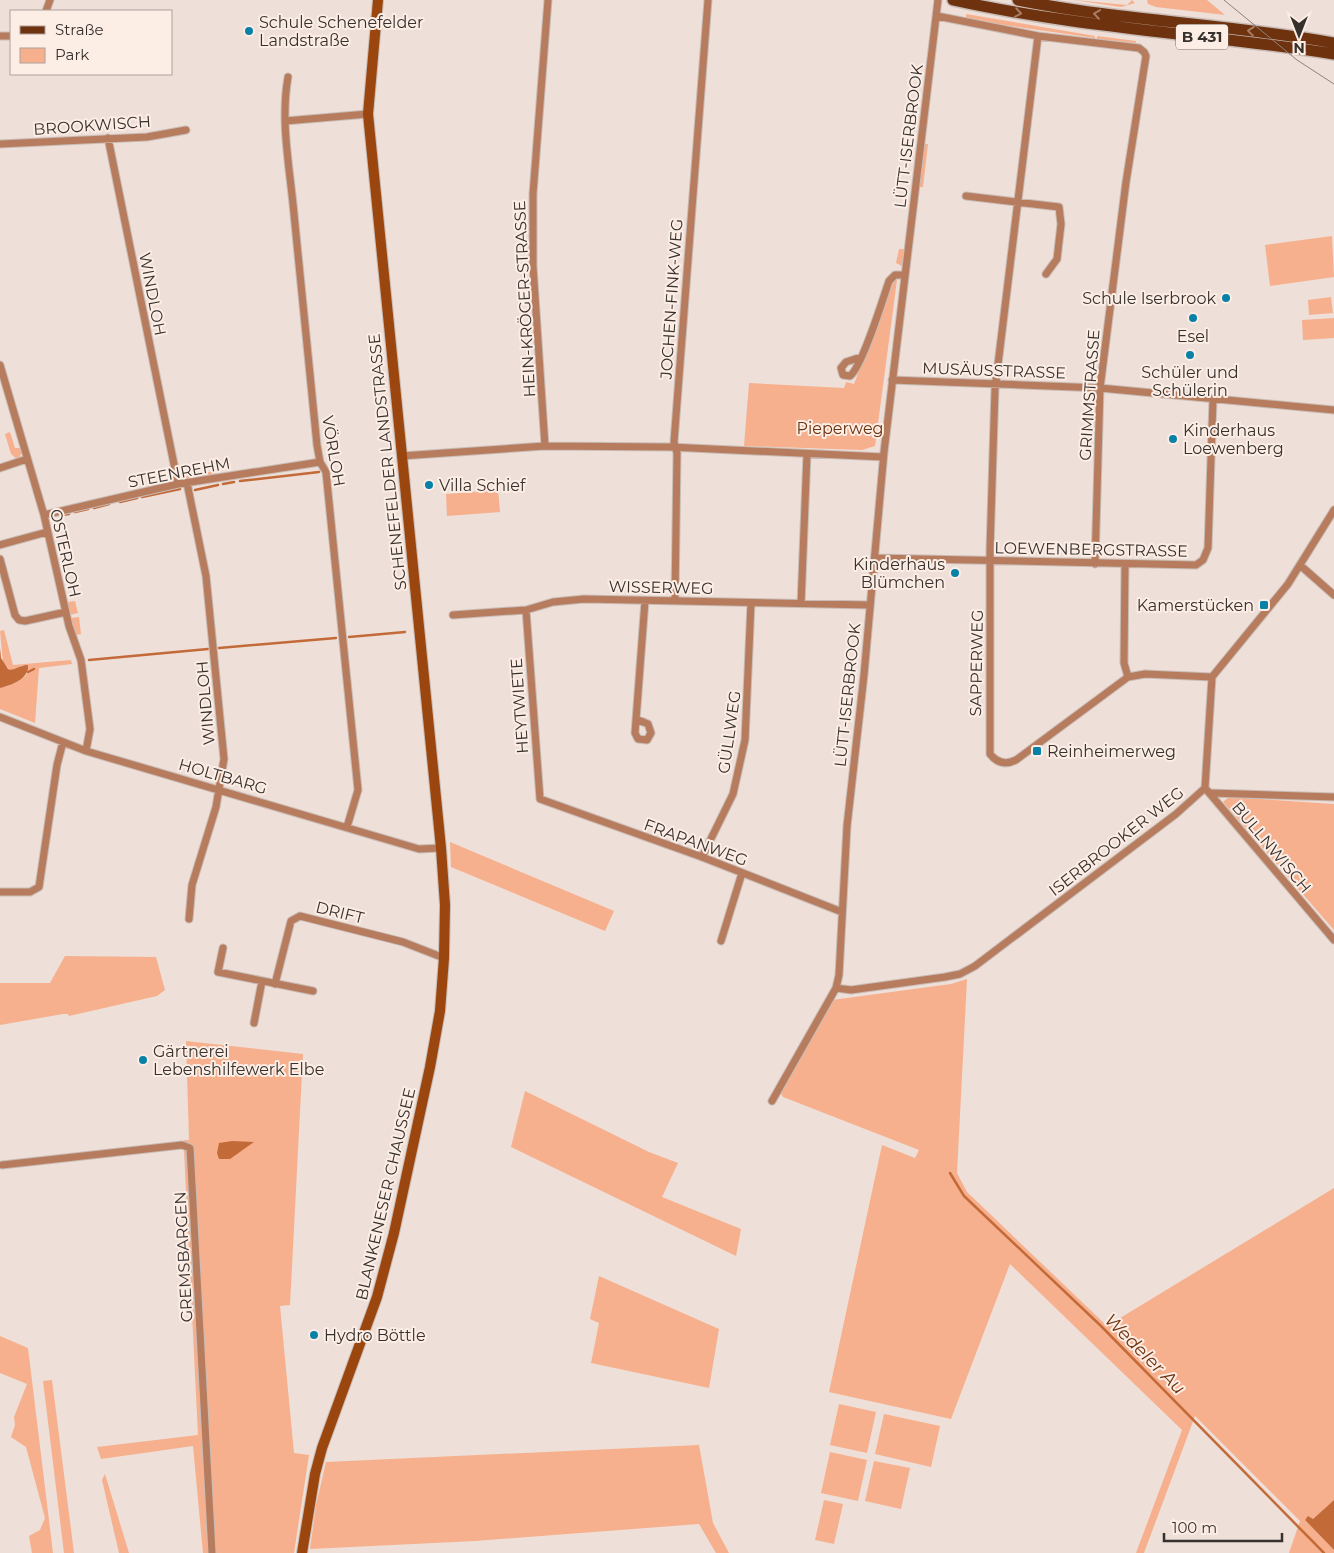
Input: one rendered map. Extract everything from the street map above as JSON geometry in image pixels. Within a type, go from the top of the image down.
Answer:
[{"type":"main road","name":"SCHENEFELDER LANDSTRASSE","points":[[378,0],[368,114],[441,848],[445,922]]},
{"type":"main road","name":"B 431","points":[[953,0],[1071,22],[1273,45],[1334,54]]},
{"type":"main road","name":"B 431","points":[[1018,0],[1100,14],[1280,34],[1334,43]]},
{"type":"main road","name":"BLANKENESER CHAUSSEE","points":[[302,1553],[308,1504],[322,1448],[372,1312],[390,1249],[430,1067],[440,1011],[445,922]]},
{"type":"street","name":"HEIN-KRÖGER-STRASSE","points":[[545,446],[533,266],[533,194],[548,0]]},
{"type":"street","name":"JOCHEN-FINK-WEG","points":[[675,600],[676,448],[674,435],[708,0]]},
{"type":"street","name":"LÜTT-ISERBROOK","points":[[772,1100],[836,988],[841,943],[847,826],[875,558],[883,457],[904,275],[938,16],[938,0]]},
{"type":"street","points":[[938,16],[1038,36]]},
{"type":"street","name":"GRIMMSTRASSE","points":[[1038,36],[1134,47],[1144,52],[1145,62],[1126,182],[1100,388],[1095,564]]},
{"type":"street","name":"SAPPERWEG","points":[[1038,36],[996,383],[991,561],[988,747],[990,754],[999,762],[1008,763],[1016,760],[1128,677]]},
{"type":"street","name":"VÖRLOH","points":[[288,77],[285,93],[285,121],[320,462],[326,472],[358,790],[347,828]]},
{"type":"street","points":[[285,121],[368,114]]},
{"type":"street","name":"BROOKWISCH","points":[[0,144],[147,137],[186,130]]},
{"type":"street","name":"WINDLOH","points":[[108,138],[178,484]]},
{"type":"street","points":[[966,196],[1059,207],[1061,210],[1057,259],[1046,274]]},
{"type":"street","points":[[861,357],[889,281],[895,275],[904,275]]},
{"type":"street","name":"OSTERLOH","points":[[0,365],[44,514],[66,612],[83,666],[90,729],[86,751]]},
{"type":"street","name":"MUSÄUSSTRASSE","points":[[892,380],[1100,388],[1334,410]]},
{"type":"street","name":"LOEWENBERGSTRASSE","points":[[875,558],[1125,565],[1191,565],[1200,563],[1206,556],[1213,399]]},
{"type":"street","points":[[401,456],[545,446],[676,448],[883,457]]},
{"type":"street","points":[[802,604],[807,454]]},
{"type":"street","points":[[0,468],[27,460]]},
{"type":"street","name":"STEENREHM","points":[[44,514],[178,484],[320,462]]},
{"type":"street","name":"WINDLOH","points":[[187,483],[206,576],[223,753],[216,807],[192,885],[189,919]]},
{"type":"street","points":[[1125,565],[1124,663],[1128,677],[1145,674],[1212,677],[1301,566],[1334,510]]},
{"type":"street","points":[[0,545],[47,532]]},
{"type":"street","points":[[0,559],[15,615],[19,620],[66,612]]},
{"type":"street","points":[[1301,566],[1334,595]]},
{"type":"street","name":"WISSERWEG","points":[[453,615],[526,610],[553,602],[584,599],[870,605]]},
{"type":"street","points":[[636,719],[645,601]]},
{"type":"street","name":"GÜLLWEG","points":[[702,857],[732,794],[745,740],[751,603]]},
{"type":"street","name":"HEYTWIETE","points":[[526,610],[540,799]]},
{"type":"street","name":"ISERBROOKER WEG","points":[[836,988],[851,990],[960,974],[975,966],[1208,790],[1212,677]]},
{"type":"street","name":"HOLTBARG","points":[[0,717],[86,751],[419,849],[441,848]]},
{"type":"street","points":[[0,892],[30,892],[39,887],[57,765],[63,742]]},
{"type":"street","points":[[1208,790],[1334,797]]},
{"type":"street","name":"BULLNWISCH","points":[[1208,790],[1219,806],[1334,940]]},
{"type":"street","name":"FRAPANWEG","points":[[540,799],[702,857],[842,912]]},
{"type":"street","points":[[721,941],[742,874]]},
{"type":"street","name":"DRIFT","points":[[275,984],[287,930],[291,921],[300,916],[403,942],[444,958]]},
{"type":"street","points":[[223,948],[218,972],[313,991]]},
{"type":"street","points":[[254,1023],[262,981]]},
{"type":"street","name":"GREMSBARGEN","points":[[2,1165],[182,1146],[190,1148],[212,1553]]},
{"type":"green space","points":[[1073,0],[1127,5],[1132,0],[1135,3],[1121,7]]},
{"type":"green space","points":[[1147,0],[1207,0],[1225,15],[1156,7],[1148,4]]},
{"type":"green space","points":[[966,14],[1095,36],[1095,38],[983,22],[966,18]]},
{"type":"green space","points":[[1097,36],[1136,41],[1136,43],[1097,39]]},
{"type":"green space","points":[[924,144],[928,144],[923,187],[919,187]]},
{"type":"green space","points":[[1332,236],[1334,277],[1270,286],[1265,245]]},
{"type":"green space","points":[[899,249],[904,249],[902,266],[896,263]]},
{"type":"green space","name":"Pieperweg","points":[[894,280],[897,280],[875,446],[862,450],[744,446],[749,383],[844,388],[846,382],[854,384]]},
{"type":"green space","points":[[1331,297],[1333,313],[1309,315],[1308,300]]},
{"type":"green space","points":[[1334,318],[1334,338],[1303,340],[1302,320]]},
{"type":"green space","points":[[10,432],[15,448],[20,448],[22,452],[18,460],[11,454],[5,434]]},
{"type":"green space","points":[[215,471],[216,475],[186,480],[180,477]]},
{"type":"green space","points":[[498,490],[500,512],[447,516],[446,494]]},
{"type":"green space","points":[[75,601],[78,613],[70,615],[68,602]]},
{"type":"green space","points":[[79,617],[81,634],[76,635],[71,618]]},
{"type":"green space","points":[[4,630],[13,665],[71,660],[72,664],[39,668],[35,723],[0,709],[0,688],[16,683],[28,672],[23,665],[11,671],[3,663],[0,631]]},
{"type":"green space","points":[[1229,797],[1334,804],[1334,930],[1223,802]]},
{"type":"green space","points":[[450,842],[614,911],[605,931],[451,867]]},
{"type":"green space","points":[[65,956],[156,957],[165,990],[157,996],[69,1016],[68,1014],[63,1014],[0,1025],[0,983],[50,983]]},
{"type":"green space","points":[[967,979],[957,1173],[967,1192],[1107,1326],[1334,1188],[1334,1500],[1313,1519],[1308,1517],[1305,1520],[1334,1550],[1334,1553],[1289,1553],[1300,1521],[1195,1416],[1144,1553],[1136,1553],[1182,1430],[1010,1264],[951,1419],[829,1392],[882,1145],[915,1158],[919,1150],[783,1097],[779,1091],[832,1000],[951,984]]},
{"type":"green space","points":[[186,1041],[303,1054],[290,1305],[280,1306],[294,1453],[309,1455],[294,1553],[203,1553],[193,1446],[101,1459],[97,1447],[198,1435],[184,1151],[184,1140],[189,1140]]},
{"type":"green space","points":[[525,1091],[649,1152],[678,1163],[662,1197],[741,1229],[736,1256],[511,1147]]},
{"type":"green space","points":[[599,1276],[719,1329],[709,1388],[591,1363],[599,1323],[590,1319]]},
{"type":"green space","points":[[0,1336],[28,1348],[53,1553],[32,1553],[29,1536],[40,1530],[45,1518],[26,1447],[11,1437],[15,1425],[14,1417],[27,1384],[0,1373]]},
{"type":"green space","points":[[52,1380],[74,1553],[64,1553],[43,1381]]},
{"type":"green space","points":[[839,1404],[876,1412],[867,1453],[830,1445]]},
{"type":"green space","points":[[884,1414],[940,1426],[931,1467],[875,1454]]},
{"type":"green space","points":[[699,1445],[713,1523],[729,1553],[716,1553],[699,1524],[475,1541],[310,1549],[316,1505],[326,1462]]},
{"type":"green space","points":[[830,1452],[867,1460],[858,1501],[821,1493]]},
{"type":"green space","points":[[874,1461],[910,1468],[901,1509],[865,1501]]},
{"type":"green space","points":[[105,1474],[129,1553],[119,1553],[102,1480]]},
{"type":"green space","points":[[824,1500],[843,1504],[834,1544],[815,1540]]},
{"type":"shaded area","points":[[0,648],[1,658],[8,669],[12,670],[28,665],[28,670],[19,681],[0,688]]},
{"type":"shaded area","points":[[232,1141],[254,1142],[230,1159],[219,1159],[217,1153],[219,1143]]},
{"type":"shaded area","points":[[1334,1500],[1334,1550],[1305,1520],[1308,1516],[1313,1519]]},
{"type":"waterway","points":[[240,481],[319,472]]},
{"type":"waterway","points":[[223,484],[234,482]]},
{"type":"waterway","points":[[195,490],[218,485]]},
{"type":"waterway","points":[[142,497],[180,489]]},
{"type":"waterway","points":[[120,502],[137,498]]},
{"type":"waterway","points":[[94,508],[109,504]]},
{"type":"waterway","points":[[75,512],[88,509]]},
{"type":"waterway","points":[[62,515],[69,514]]},
{"type":"waterway","points":[[349,637],[405,632]]},
{"type":"waterway","points":[[219,648],[336,638]]},
{"type":"waterway","points":[[89,660],[208,649]]},
{"type":"waterway","points":[[28,672],[34,669]]},
{"type":"waterway","name":"Wedeler Au","points":[[950,1173],[964,1196],[1101,1326],[1324,1553]]},
{"type":"tram line","points":[[1224,0],[1297,60],[1334,84]]},
{"type":"place","name":"Schule Schenefelder Landstraße","points":[[249,31]]},
{"type":"place","name":"Schule Iserbrook","points":[[1226,298]]},
{"type":"place","name":"Esel","points":[[1193,318]]},
{"type":"place","name":"Schüler und Schülerin","points":[[1190,355]]},
{"type":"place","name":"Kinderhaus Loewenberg","points":[[1173,439]]},
{"type":"place","name":"Villa Schief","points":[[429,485]]},
{"type":"place","name":"Kinderhaus Blümchen","points":[[955,573]]},
{"type":"place","name":"Kamerstücken","points":[[1264,605]]},
{"type":"place","name":"Reinheimerweg","points":[[1037,751]]},
{"type":"place","name":"Gärtnerei Lebenshilfewerk Elbe","points":[[143,1060]]},
{"type":"place","name":"Hydro Böttle","points":[[314,1335]]}]
